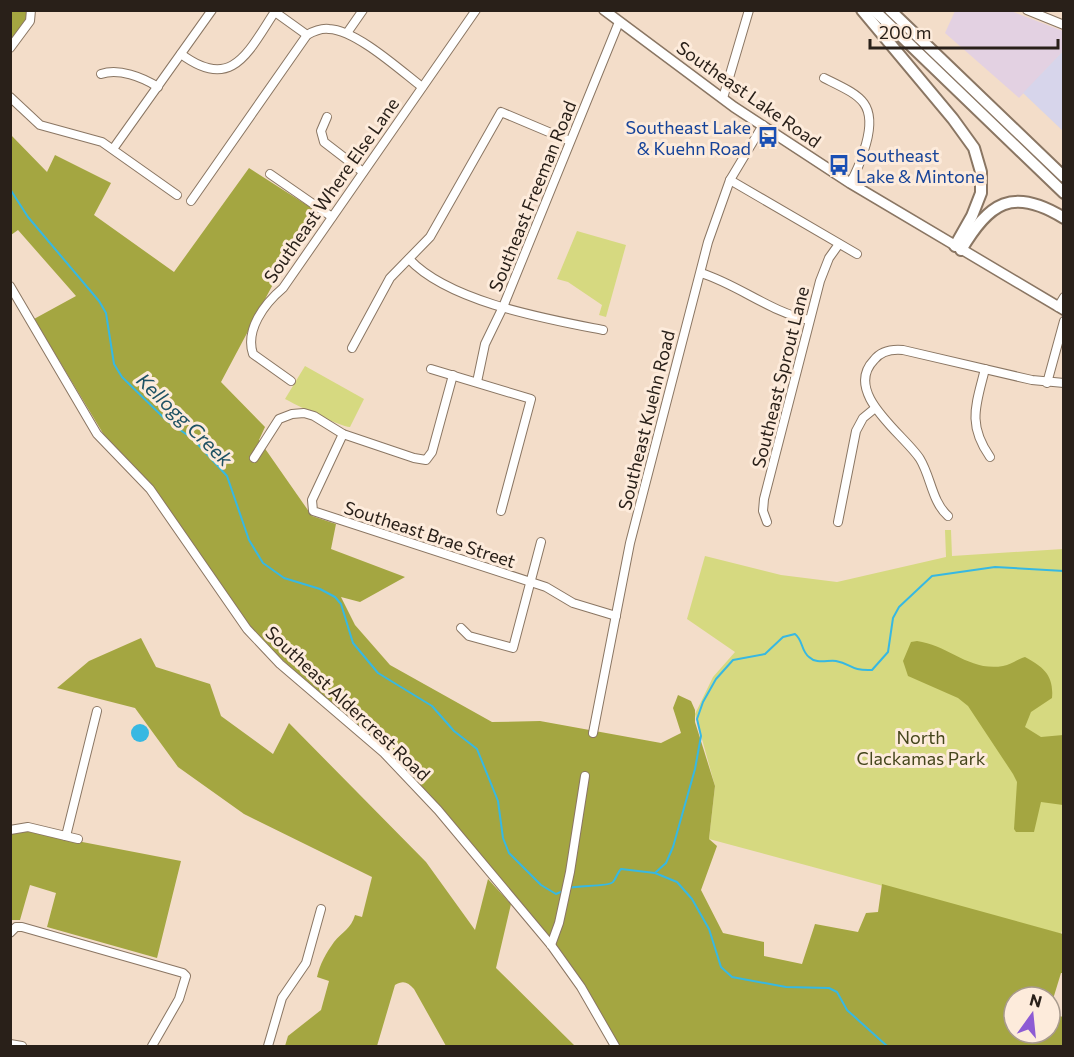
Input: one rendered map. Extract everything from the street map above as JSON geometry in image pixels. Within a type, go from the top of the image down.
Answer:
[{"type":"highway","points":[[862,10],[974,148],[981,172],[981,193],[958,248]]},
{"type":"highway","points":[[874,10],[1064,193]]},
{"type":"highway","points":[[890,10],[1064,177]]},
{"type":"highway","points":[[1019,135],[1064,170]]},
{"type":"highway","points":[[958,248],[983,216],[1000,205],[1030,204],[1064,218]]},
{"type":"main road","name":"Southeast Lake Road","points":[[604,10],[723,98],[850,183],[1061,309]]},
{"type":"street","points":[[10,48],[30,21],[31,10]]},
{"type":"street","points":[[113,149],[212,10]]},
{"type":"street","points":[[347,33],[363,10]]},
{"type":"street","name":"Southeast Where Else Lane","points":[[291,381],[260,361],[254,354],[250,340],[257,320],[332,218],[476,10]]},
{"type":"street","points":[[723,98],[749,10]]},
{"type":"street","points":[[1027,10],[1064,25]]},
{"type":"street","points":[[181,54],[205,69],[224,70],[232,67],[245,56],[276,11],[307,35]]},
{"type":"street","name":"Southeast Freeman Road","points":[[477,382],[484,344],[502,307],[620,22]]},
{"type":"street","points":[[191,201],[307,35],[318,29],[328,28],[347,33],[422,87]]},
{"type":"street","points":[[101,74],[112,70],[149,81],[158,87]]},
{"type":"street","points":[[824,78],[855,95],[867,108],[871,118],[859,167],[850,183]]},
{"type":"street","points":[[10,96],[40,124],[92,139],[113,149],[177,195]]},
{"type":"street","points":[[352,348],[390,278],[399,266],[409,260],[430,237],[501,112],[570,141]]},
{"type":"street","points":[[327,117],[321,131],[324,142],[363,172]]},
{"type":"street","name":"Southeast Kuehn Road","points":[[593,734],[630,543],[708,242],[730,180],[763,125]]},
{"type":"street","points":[[270,174],[332,218]]},
{"type":"street","points":[[730,180],[856,254]]},
{"type":"street","name":"Southeast Sprout Lane","points":[[767,522],[763,511],[764,499],[809,320],[825,267],[840,244]]},
{"type":"street","points":[[409,260],[428,276],[502,307],[526,315],[603,330]]},
{"type":"street","points":[[701,273],[732,284],[784,314],[809,320]]},
{"type":"street","name":"Southeast Aldercrest Road","points":[[10,286],[97,434],[150,489],[247,629],[280,664],[400,770],[438,810],[551,945],[581,987],[615,1047]]},
{"type":"street","points":[[1061,309],[1064,297]]},
{"type":"street","points":[[1047,383],[1064,321]]},
{"type":"street","points":[[948,516],[939,507],[928,474],[914,450],[874,409],[868,391],[867,373],[870,363],[883,352],[903,350],[1047,383],[1064,383]]},
{"type":"street","points":[[431,369],[531,399],[501,511]]},
{"type":"street","points":[[985,369],[974,410],[978,440],[990,457]]},
{"type":"street","points":[[254,458],[279,419],[292,414],[314,416],[343,434],[426,460],[432,452],[453,375]]},
{"type":"street","points":[[838,522],[856,431],[864,418],[874,409]]},
{"type":"street","name":"Southeast Brae Street","points":[[343,434],[312,500],[313,511],[551,589],[573,603],[616,616]]},
{"type":"street","points":[[461,628],[469,636],[513,648],[541,542]]},
{"type":"street","points":[[66,836],[97,711]]},
{"type":"street","points":[[551,945],[570,872],[585,776]]},
{"type":"street","points":[[10,830],[28,827],[78,839]]},
{"type":"street","points":[[268,1047],[282,998],[306,963],[321,909]]},
{"type":"street","points":[[11,932],[16,927],[22,927],[179,971],[186,976],[179,999],[152,1047]]},
{"type":"street","points":[[10,1044],[22,1047]]},
{"type":"shaded area","points":[[11,11],[27,11],[28,17],[11,42]]},
{"type":"shaded area","points":[[955,11],[1011,11],[1063,31],[1063,51],[1019,98],[945,33]]},
{"type":"shaded area","points":[[1063,51],[1063,131],[1023,93]]},
{"type":"shaded area","points":[[11,135],[47,172],[55,155],[111,183],[94,215],[174,272],[249,168],[313,209],[221,382],[265,427],[259,440],[312,516],[336,524],[331,549],[405,577],[360,602],[341,597],[355,625],[390,665],[492,722],[540,721],[661,743],[681,733],[673,708],[678,695],[691,701],[695,710],[695,722],[715,786],[709,839],[717,846],[701,890],[723,933],[764,942],[764,956],[802,964],[815,924],[858,932],[866,913],[878,912],[882,884],[1063,934],[1063,973],[1061,973],[1057,985],[1002,985],[1002,1045],[1062,1045],[1062,1017],[1063,1046],[619,1046],[583,984],[398,762],[260,640],[144,477],[110,445],[34,319],[76,296],[18,230],[11,235]]},
{"type":"shaded area","points":[[141,638],[156,667],[210,684],[221,716],[273,754],[289,723],[426,862],[475,930],[488,879],[511,904],[496,968],[575,1046],[446,1046],[414,989],[403,982],[395,985],[377,1046],[285,1046],[288,1036],[321,1010],[329,981],[317,977],[320,968],[331,946],[349,927],[355,915],[362,917],[372,877],[244,814],[178,767],[135,708],[57,688],[89,661]]},
{"type":"shaded area","points":[[917,641],[939,647],[969,662],[991,667],[1003,666],[1025,657],[1046,673],[1051,684],[1052,698],[1031,712],[1025,727],[1041,737],[1063,735],[1063,805],[1041,802],[1034,832],[1016,832],[1014,829],[1017,782],[968,706],[958,698],[908,676],[903,661],[911,642]]},
{"type":"shaded area","points":[[20,830],[181,861],[157,958],[47,927],[56,893],[30,885],[20,920],[11,920],[10,835]]},
{"type":"green space","points":[[577,231],[626,245],[606,317],[599,315],[602,305],[568,282],[557,279]]},
{"type":"green space","points":[[305,366],[364,399],[350,427],[329,420],[285,399]]},
{"type":"green space","name":"North Clackamas Park","points":[[945,530],[951,530],[952,556],[1063,549],[1064,924],[1061,934],[709,839],[715,786],[695,714],[713,677],[735,652],[687,619],[705,556],[781,575],[837,582],[946,557]]},
{"type":"water","points":[[136,724],[144,724],[149,729],[147,740],[136,742],[131,737],[131,729]]},
{"type":"waterway","name":"Kellogg Creek","points":[[10,189],[28,217],[99,301],[106,313],[114,364],[122,377],[166,420],[193,439],[227,476],[249,540],[263,563],[284,578],[320,589],[335,597],[341,604],[353,643],[378,673],[432,706],[454,731],[477,749],[498,801],[503,838],[509,853],[541,885],[556,894],[563,891]]},
{"type":"waterway","points":[[656,872],[666,863],[673,847],[695,769],[701,736],[697,719],[703,702],[716,679],[733,660],[765,654],[783,637],[795,634],[806,655],[812,659],[836,661],[855,668],[872,670],[888,652],[893,618],[899,607],[932,576],[995,567],[1064,571]]},
{"type":"waterway","name":"Kellogg Creek","points":[[568,888],[610,884],[621,869],[655,873],[677,882],[692,899],[709,929],[721,967],[732,977],[786,987],[829,988],[837,992],[847,1010],[887,1046]]},
{"type":"place","name":"Southeast Lake & Kuehn Road","points":[[768,137]]},
{"type":"place","name":"Southeast Lake & Mintone","points":[[839,165]]}]
